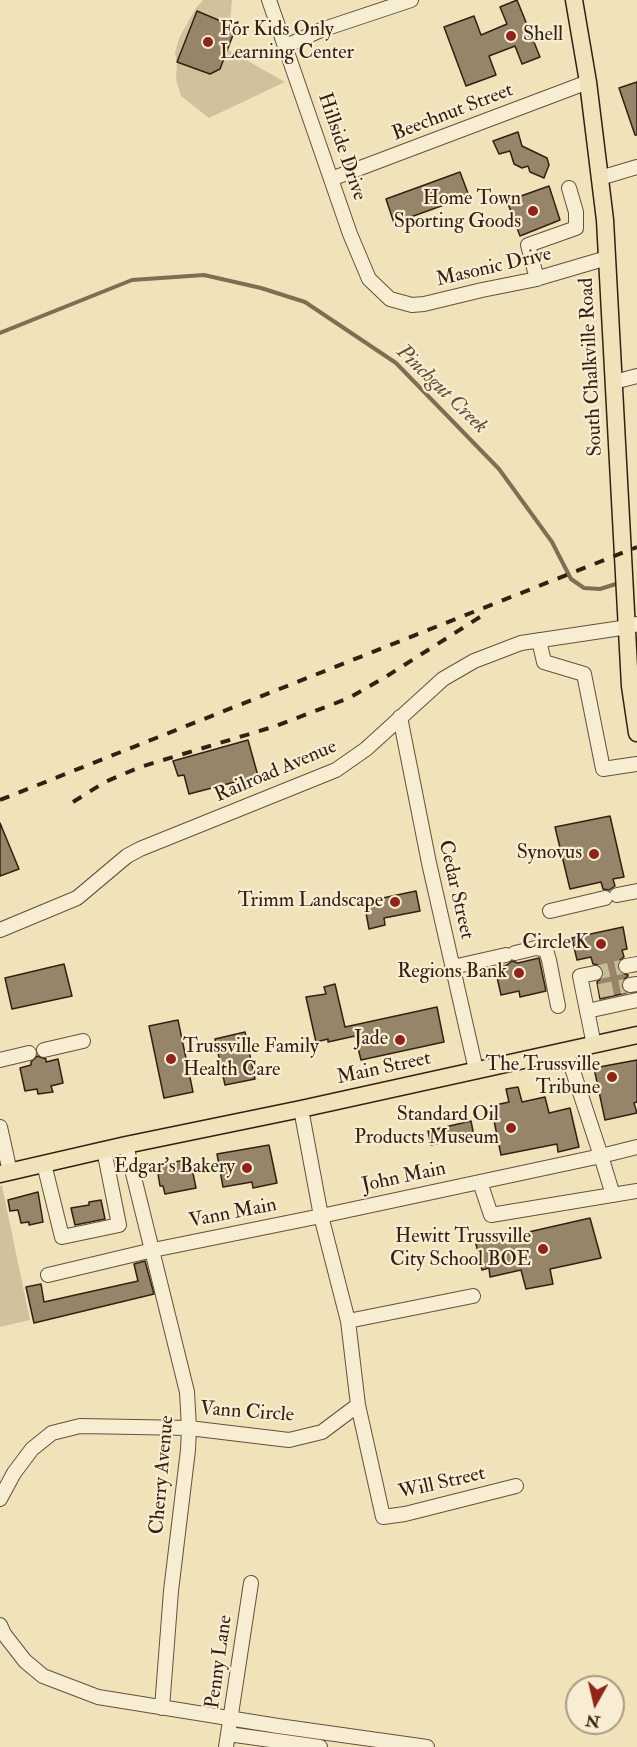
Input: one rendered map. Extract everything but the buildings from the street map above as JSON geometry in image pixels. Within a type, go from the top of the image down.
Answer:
[{"type":"main road","name":"South Chalkville Road","points":[[574,0],[588,82],[605,220],[626,604],[632,626],[630,686],[636,712],[637,733]]},
{"type":"main road","name":"Main Street","points":[[5,1173],[637,1035]]},
{"type":"street","name":"Hillside Drive","points":[[269,0],[350,234],[369,279],[390,299]]},
{"type":"street","points":[[286,46],[321,30],[411,0]]},
{"type":"street","name":"Beechnut Street","points":[[331,179],[588,82]]},
{"type":"street","points":[[600,178],[637,167]]},
{"type":"street","points":[[537,279],[528,245],[576,228],[576,212],[569,188]]},
{"type":"street","name":"Masonic Drive","points":[[390,299],[412,305],[424,304],[537,279],[607,258]]},
{"type":"street","points":[[614,382],[637,376]]},
{"type":"street","name":"Railroad Avenue","points":[[0,930],[76,898],[127,856],[140,849],[336,770],[366,749],[443,679],[474,662],[521,643],[632,626]]},
{"type":"street","points":[[539,640],[544,662],[584,674],[603,769],[637,764]]},
{"type":"street","name":"Cedar Street","points":[[400,717],[429,863],[476,1070]]},
{"type":"street","points":[[550,911],[637,891]]},
{"type":"street","points":[[453,967],[536,948],[546,950],[558,1006]]},
{"type":"street","points":[[594,1045],[580,976],[595,973]]},
{"type":"street","points":[[584,994],[598,991]]},
{"type":"street","points":[[587,1011],[637,1000]]},
{"type":"street","points":[[44,1050],[83,1041]]},
{"type":"street","points":[[567,1050],[613,1195]]},
{"type":"street","points":[[0,1060],[29,1053]]},
{"type":"street","points":[[302,1109],[321,1216],[348,1321],[358,1405]]},
{"type":"street","points":[[0,1127],[5,1173]]},
{"type":"street","name":"Cherry Avenue","points":[[126,1145],[187,1392],[188,1450],[171,1591],[162,1708]]},
{"type":"street","name":"John Main","points":[[321,1216],[637,1147]]},
{"type":"street","points":[[44,1164],[62,1237],[119,1225],[104,1150]]},
{"type":"street","points":[[480,1182],[491,1215],[637,1191]]},
{"type":"street","name":"Vann Main","points":[[48,1275],[153,1250],[321,1216]]},
{"type":"street","points":[[348,1321],[473,1296]]},
{"type":"street","name":"Vann Circle","points":[[0,1499],[14,1473],[32,1449],[52,1433],[80,1426],[189,1428],[289,1440],[322,1432],[358,1405]]},
{"type":"street","name":"Will Street","points":[[358,1405],[383,1517],[405,1514],[516,1486]]},
{"type":"street","name":"Penny Lane","points":[[227,1741],[251,1583]]},
{"type":"street","points":[[0,1625],[4,1634],[25,1661],[43,1676],[98,1698],[231,1719],[331,1740],[427,1747]]},
{"type":"street","points":[[227,1741],[320,1747]]},
{"type":"shaded area","points":[[203,0],[232,0],[230,22],[197,12],[177,62],[175,53],[179,38]]},
{"type":"shaded area","points":[[227,49],[285,82],[209,118],[181,96],[176,80],[177,62],[210,74],[220,69]]},
{"type":"shaded area","points":[[0,1186],[2,1186],[30,1320],[0,1327]]},
{"type":"waterway","name":"Pinchgut Creek","points":[[0,333],[132,280],[204,275],[261,288],[305,302],[396,363],[499,469],[552,542],[571,579],[584,588],[600,589],[619,583]]},
{"type":"tunnel","points":[[595,973],[626,966]]},
{"type":"tunnel","points":[[599,991],[630,985]]},
{"type":"railway","points":[[0,800],[637,547]]},
{"type":"railway","points":[[73,802],[105,782],[140,767],[276,726],[349,698],[480,617]]},
{"type":"place","name":"Shell","points":[[511,36]]},
{"type":"place","name":"For Kids Only Learning Center","points":[[208,42]]},
{"type":"place","name":"Home Town Sporting Goods","points":[[533,211]]},
{"type":"place","name":"Synovus","points":[[594,854]]},
{"type":"place","name":"Trimm Landscape","points":[[395,902]]},
{"type":"place","name":"Circle K","points":[[601,944]]},
{"type":"place","name":"Regions Bank","points":[[519,973]]},
{"type":"place","name":"Jade","points":[[400,1040]]},
{"type":"place","name":"Trussville Family Health Care","points":[[171,1059]]},
{"type":"place","name":"The Trussville Tribune","points":[[612,1077]]},
{"type":"place","name":"Standard Oil Products Museum","points":[[511,1128]]},
{"type":"place","name":"Edgar's Bakery","points":[[247,1168]]},
{"type":"place","name":"Hewitt Trussville City School BOE","points":[[543,1249]]}]
